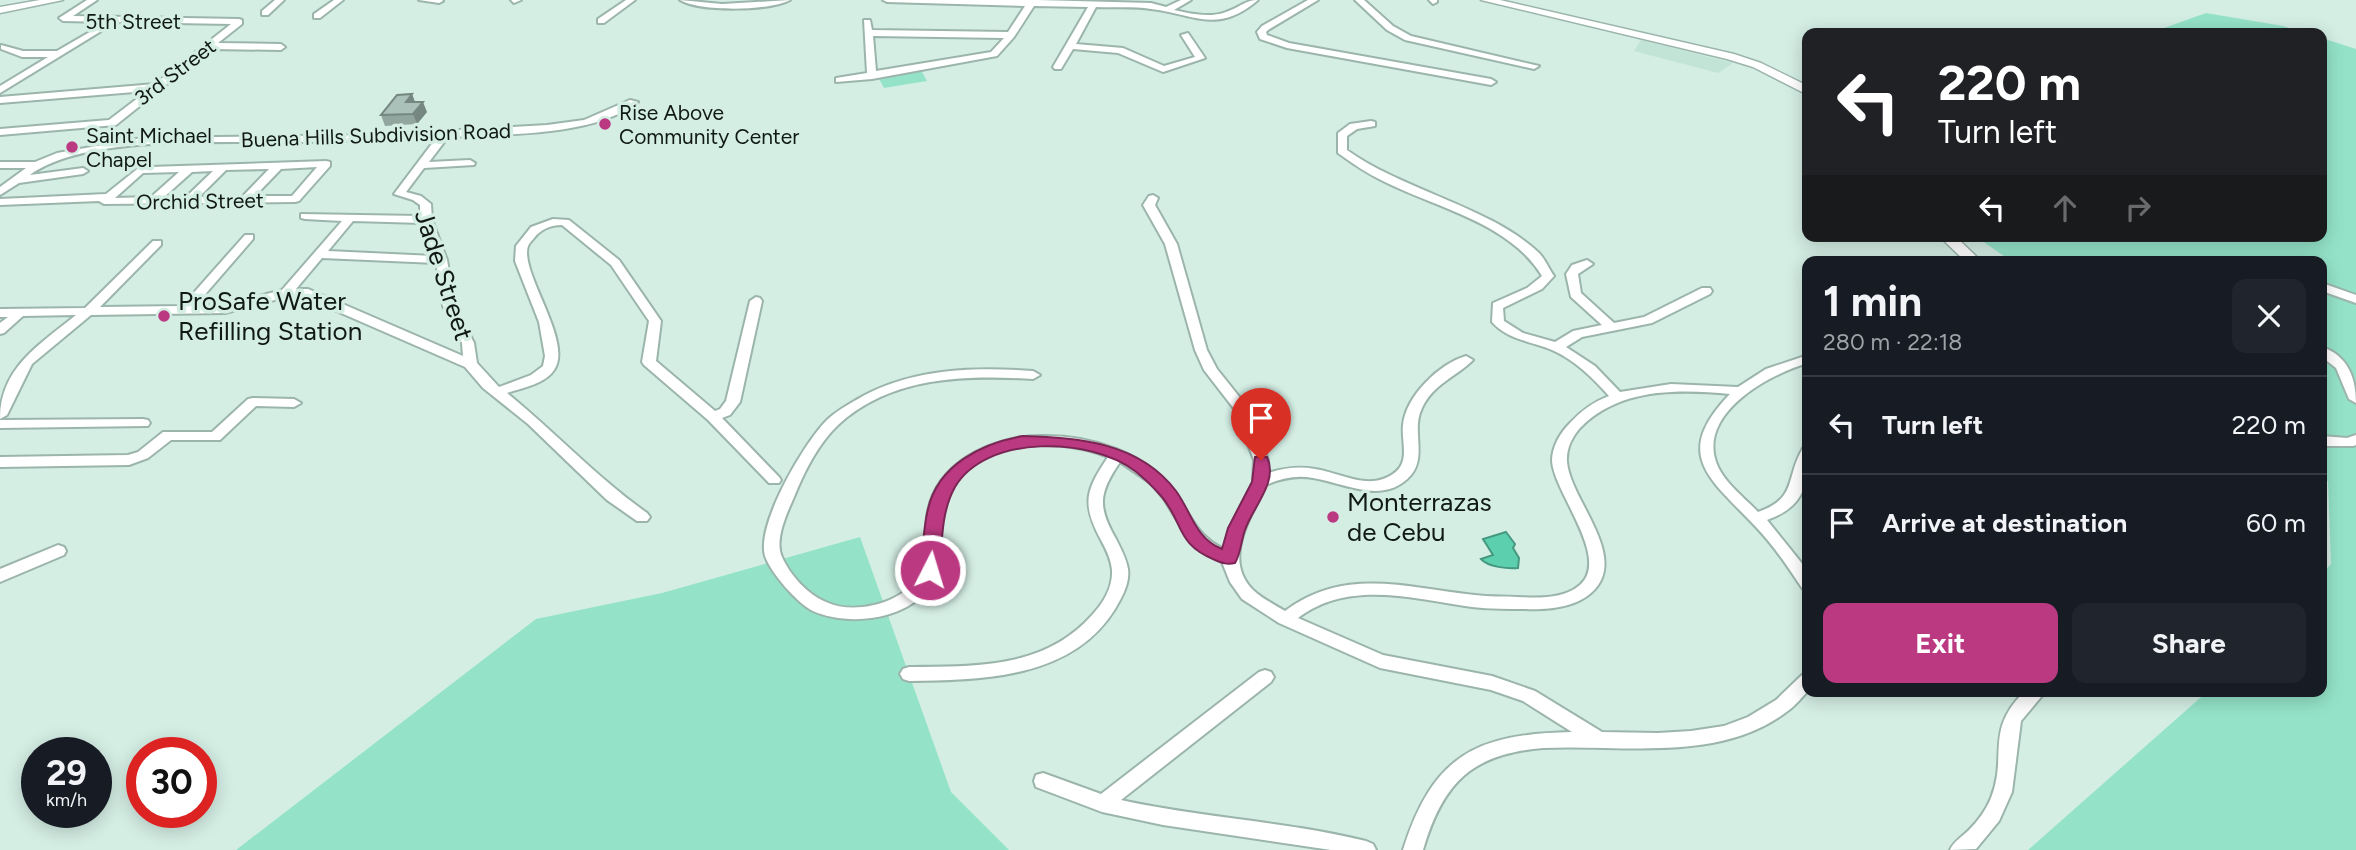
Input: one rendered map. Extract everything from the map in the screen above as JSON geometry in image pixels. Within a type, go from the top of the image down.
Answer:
[{"type":"street","points":[[0,10],[58,0]]},
{"type":"street","name":"5th Street","points":[[93,0],[63,19],[239,22]]},
{"type":"street","points":[[265,13],[280,0]]},
{"type":"street","points":[[317,16],[339,0]]},
{"type":"street","points":[[422,0],[439,1]]},
{"type":"street","points":[[601,21],[631,0]]},
{"type":"street","points":[[684,0],[710,7],[786,0]]},
{"type":"street","points":[[887,0],[1094,4],[1109,2],[1222,17],[1254,0]]},
{"type":"street","points":[[1167,10],[1187,0]]},
{"type":"street","points":[[1314,0],[1265,28],[1261,32],[1263,37],[1287,45],[1432,69],[1491,82]]},
{"type":"street","points":[[1359,0],[1390,28],[1408,38],[1534,65]]},
{"type":"street","points":[[1486,0],[1730,56],[1757,65],[1802,88]]},
{"type":"street","points":[[839,80],[994,54],[1011,35],[1030,2]]},
{"type":"street","points":[[1058,67],[1094,4]]},
{"type":"street","points":[[0,90],[114,21]]},
{"type":"street","name":"3rd Street","points":[[0,132],[113,123],[239,22]]},
{"type":"street","points":[[867,22],[872,76]]},
{"type":"street","points":[[869,33],[1011,35]]},
{"type":"street","points":[[1070,46],[1120,50],[1163,69],[1200,58],[1185,35]]},
{"type":"street","points":[[210,46],[281,47]]},
{"type":"street","points":[[4,47],[22,54],[58,54]]},
{"type":"street","points":[[0,100],[155,87]]},
{"type":"street","name":"Buena Hills Subdivision Road","points":[[0,192],[37,165],[57,156],[142,141],[372,138],[547,128],[586,123],[633,102]]},
{"type":"street","points":[[1371,124],[1354,126],[1342,135],[1342,151],[1369,171],[1495,230],[1530,250],[1540,259],[1548,276],[1544,283],[1531,291],[1493,305],[1497,322],[1506,330],[1556,347],[1594,370],[1617,397]]},
{"type":"street","name":"Jade Street","points":[[445,134],[399,194],[417,198],[425,204],[426,220],[441,260],[449,306],[468,343],[470,364]]},
{"type":"street","points":[[107,199],[153,160]]},
{"type":"street","points":[[422,165],[470,163]]},
{"type":"street","name":"Orchid Street","points":[[0,202],[295,199],[326,164],[278,166]]},
{"type":"street","points":[[0,165],[37,165]]},
{"type":"street","points":[[141,170],[278,166]]},
{"type":"street","points":[[245,200],[278,166]]},
{"type":"street","points":[[188,201],[223,167]]},
{"type":"street","points":[[153,201],[190,168]]},
{"type":"street","points":[[15,180],[83,171]]},
{"type":"street","points":[[1153,198],[1149,205],[1171,244],[1201,350],[1211,370],[1242,409],[1261,460],[1260,482],[1237,528],[1229,558],[1238,582],[1248,595],[1285,619],[1380,662],[1492,683],[1529,696],[1596,738]]},
{"type":"street","points":[[305,216],[426,220]]},
{"type":"street","points":[[286,293],[350,218]]},
{"type":"street","points":[[497,392],[536,378],[549,368],[552,356],[545,322],[521,261],[522,246],[535,229],[553,222],[565,222],[615,263],[654,321],[649,362],[713,417],[774,480]]},
{"type":"street","points":[[184,310],[249,237]]},
{"type":"street","points":[[1953,242],[1969,256]]},
{"type":"street","points":[[0,414],[26,362],[90,310],[157,243]]},
{"type":"street","points":[[317,254],[441,260]]},
{"type":"street","points":[[1587,264],[1576,268],[1572,274],[1575,294],[1610,326]]},
{"type":"street","points":[[2327,289],[2356,299]]},
{"type":"street","points":[[1556,347],[1578,334],[1648,320],[1706,291]]},
{"type":"street","points":[[0,313],[234,308],[286,293],[304,292],[470,364],[488,385],[533,421],[612,496],[642,517]]},
{"type":"street","points":[[713,417],[725,412],[733,402],[756,301]]},
{"type":"street","points":[[0,330],[21,312]]},
{"type":"street","points":[[2327,355],[2342,366],[2356,399]]},
{"type":"street","points":[[1260,482],[1274,475],[1302,471],[1350,485],[1368,487],[1386,485],[1399,478],[1409,468],[1412,457],[1410,419],[1416,407],[1435,381],[1466,360]]},
{"type":"street","points":[[1802,361],[1760,376],[1739,391],[1713,422],[1707,436],[1707,457],[1714,476],[1727,492],[1756,518],[1802,576]]},
{"type":"street","points":[[1033,375],[979,372],[908,384],[885,391],[857,405],[827,427],[801,463],[775,530],[773,554],[790,582],[818,606],[841,612],[866,612],[890,606],[922,585],[930,570],[937,508],[948,483],[963,466],[979,455],[998,446],[1023,441],[1079,443],[1117,455],[1139,466],[1169,494],[1195,540],[1208,550],[1229,558]]},
{"type":"street","points":[[1285,619],[1299,606],[1334,591],[1377,586],[1476,601],[1537,603],[1564,600],[1587,588],[1593,579],[1597,557],[1589,531],[1559,463],[1561,449],[1577,422],[1617,397],[1638,391],[1739,391]]},
{"type":"street","points":[[0,462],[129,460],[143,455],[168,435],[215,437],[253,402],[294,403]]},
{"type":"street","points":[[0,424],[143,423]]},
{"type":"street","points":[[2327,441],[2348,443],[2356,440]]},
{"type":"street","points":[[909,674],[981,673],[1029,662],[1069,648],[1092,629],[1111,602],[1120,577],[1117,554],[1093,508],[1097,485],[1117,455]]},
{"type":"street","points":[[1756,518],[1786,507],[1792,499],[1802,462]]},
{"type":"street","points":[[0,576],[58,551]]},
{"type":"street","points":[[1102,804],[1265,677]]},
{"type":"street","points":[[1413,850],[1422,817],[1444,785],[1462,765],[1483,753],[1525,741],[1596,738],[1670,740],[1725,734],[1761,721],[1792,701],[1802,688]]},
{"type":"street","points":[[1960,850],[1986,827],[2000,799],[2007,771],[2010,724],[2031,697]]},
{"type":"street","points":[[1043,781],[1102,804],[1182,820],[1293,833],[1366,850]]},
{"type":"shaded area","points":[[2206,13],[2290,28],[2164,28]]},
{"type":"shaded area","points":[[1641,40],[1733,63],[1718,73],[1634,51]]},
{"type":"shaded area","points":[[2327,40],[2356,49],[2356,850],[2028,850],[2201,697],[2327,697],[2327,568],[2331,564],[2327,481],[2327,256],[2004,256],[1984,242],[2327,242]]},
{"type":"shaded area","points":[[921,70],[927,81],[884,88],[878,77]]},
{"type":"shaded area","points":[[1506,532],[1515,544],[1513,548],[1519,558],[1518,568],[1493,566],[1481,559],[1493,555],[1483,539]]},
{"type":"shaded area","points":[[860,537],[951,792],[1009,850],[236,850],[536,619],[662,593]]},
{"type":"building","points":[[412,94],[406,102],[423,102],[413,114],[381,115],[397,95]]},
{"type":"place","name":"Rise Above Community Center","points":[[605,124]]},
{"type":"place","name":"Saint Michael Chapel","points":[[72,147]]},
{"type":"place","name":"ProSafe Water Refilling Station","points":[[164,316]]},
{"type":"place","name":"Monterrazas de Cebu","points":[[1333,517]]},
{"type":"route","points":[[930,570],[937,508],[948,483],[963,466],[998,446],[1023,441],[1079,443],[1117,455],[1139,466],[1169,494],[1195,540],[1208,550],[1229,558],[1237,528],[1260,482],[1261,460]]}]
